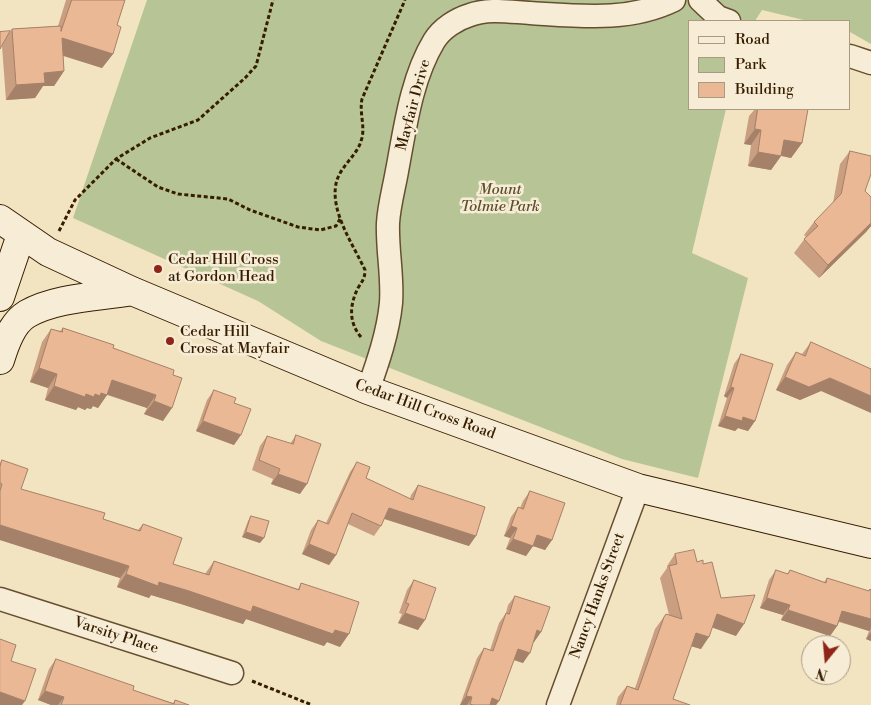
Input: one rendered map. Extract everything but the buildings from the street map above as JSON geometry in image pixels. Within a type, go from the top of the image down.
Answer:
[{"type":"main road","name":"Cedar Hill Cross Road","points":[[0,219],[48,252],[132,291],[368,390],[638,488],[871,544]]},
{"type":"main road","points":[[0,298],[21,235]]},
{"type":"main road","points":[[0,360],[8,337],[26,315],[57,303],[132,291]]},
{"type":"street","name":"Mayfair Drive","points":[[368,390],[379,359],[391,305],[392,280],[388,223],[394,188],[412,102],[424,62],[435,39],[452,23],[472,14],[497,11],[608,17],[654,10],[674,0]]},
{"type":"street","points":[[700,0],[718,16],[727,20]]},
{"type":"street","points":[[851,56],[871,63]]},
{"type":"street","name":"Nancy Hanks Street","points":[[558,705],[638,488]]},
{"type":"street","name":"Varsity Place","points":[[0,599],[232,673]]},
{"type":"path","points":[[48,252],[75,200],[116,159],[150,138],[198,120],[256,66],[273,0]]},
{"type":"path","points":[[379,359],[352,326],[352,308],[357,289],[365,278],[365,270],[340,218],[335,200],[337,180],[343,167],[361,143],[363,134],[360,111],[362,99],[404,0]]},
{"type":"path","points":[[116,159],[158,187],[178,194],[228,199],[250,210],[298,227],[320,230],[336,226],[340,218]]},
{"type":"path","points":[[232,673],[312,705]]},
{"type":"green space","name":"Mount Tolmie Park","points":[[147,0],[871,0],[871,44],[851,33],[851,20],[804,20],[762,10],[756,20],[688,20],[688,110],[726,110],[692,253],[748,278],[698,478],[622,459],[321,341],[258,301],[73,218]]},
{"type":"place","name":"Cedar Hill Cross at Gordon Head","points":[[158,269]]},
{"type":"place","name":"Cedar Hill Cross at Mayfair","points":[[170,341]]}]
